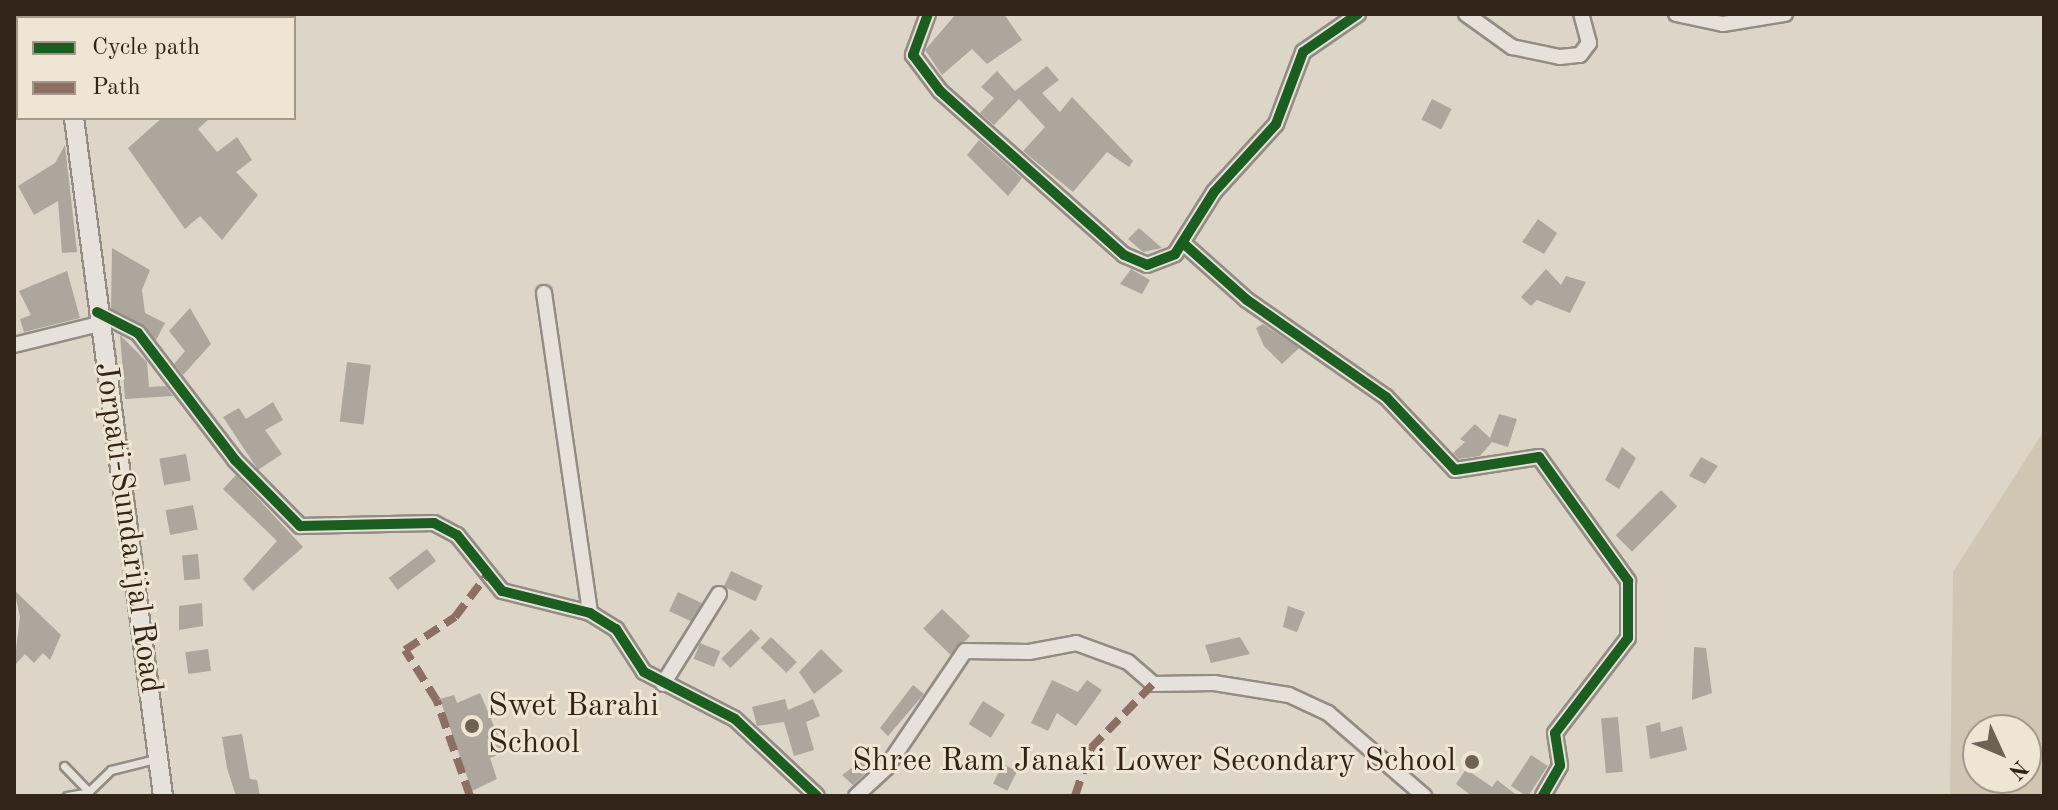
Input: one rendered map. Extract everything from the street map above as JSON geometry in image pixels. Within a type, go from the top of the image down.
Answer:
[{"type":"main road","name":"Jorpati-Sundarijal Road","points":[[74,120],[163,796]]},
{"type":"street","points":[[931,16],[913,55],[989,139],[1136,264],[1164,262],[1183,243],[1214,192],[1276,124],[1297,60],[1325,31],[1358,14]]},
{"type":"street","points":[[1466,14],[1512,47],[1560,57],[1580,55],[1589,43],[1581,14]]},
{"type":"street","points":[[1676,14],[1723,24],[1785,14]]},
{"type":"street","points":[[1183,243],[1247,300],[1386,397],[1455,470],[1539,457],[1628,581],[1628,638],[1555,733],[1560,766],[1543,796]]},
{"type":"street","points":[[544,293],[590,613]]},
{"type":"street","points":[[14,345],[98,318],[138,333],[235,460],[300,526],[434,523],[457,535],[514,599],[590,613],[616,629],[644,672],[735,719],[817,796]]},
{"type":"street","points":[[663,684],[719,594]]},
{"type":"street","points":[[856,796],[886,768],[965,651],[1029,652],[1076,643],[1128,662],[1153,684],[1214,683],[1289,695],[1328,713],[1424,796]]},
{"type":"lane","points":[[67,796],[87,795],[119,766],[157,758]]},
{"type":"lane","points":[[64,766],[87,795]]},
{"type":"shaded area","points":[[2044,431],[2044,796],[1950,796],[1953,572]]},
{"type":"building","points":[[956,14],[1004,14],[1022,40],[987,64],[972,49],[942,75],[925,50]]},
{"type":"building","points":[[1047,66],[1059,80],[1042,93],[1060,112],[1072,97],[1133,161],[1129,167],[1107,152],[1073,192],[1023,151],[1045,127],[1019,99],[994,125],[980,113],[994,98],[981,87],[997,71],[1015,91]]},
{"type":"building","points":[[1432,99],[1452,109],[1441,129],[1422,119]]},
{"type":"building","points":[[160,120],[208,120],[198,129],[217,152],[237,137],[252,160],[236,172],[258,195],[222,240],[200,216],[185,229],[128,148]]},
{"type":"building","points":[[979,140],[1022,178],[1008,196],[967,155]]},
{"type":"building","points":[[65,145],[77,252],[62,253],[58,201],[34,215],[18,186],[55,163]]},
{"type":"building","points":[[1538,219],[1557,233],[1544,254],[1522,242]]},
{"type":"building","points":[[1139,228],[1162,248],[1143,252],[1128,239]]},
{"type":"building","points":[[112,248],[150,270],[142,290],[145,313],[165,323],[156,340],[111,308]]},
{"type":"building","points":[[1131,269],[1150,280],[1142,294],[1120,284]]},
{"type":"building","points":[[1546,269],[1561,285],[1566,276],[1586,282],[1570,313],[1537,300],[1531,306],[1521,297]]},
{"type":"building","points":[[67,271],[80,318],[24,332],[20,319],[31,315],[19,291]]},
{"type":"building","points":[[190,308],[211,344],[183,375],[174,364],[185,351],[169,331]]},
{"type":"building","points":[[1263,324],[1299,348],[1282,364],[1264,346],[1256,328]]},
{"type":"building","points":[[120,335],[147,362],[149,387],[166,386],[173,396],[125,399]]},
{"type":"building","points":[[347,362],[371,365],[364,424],[340,422]]},
{"type":"building","points":[[273,402],[283,420],[265,430],[282,454],[258,470],[223,417],[239,408],[246,419]]},
{"type":"building","points":[[1499,414],[1517,419],[1508,447],[1492,442],[1480,456],[1459,459],[1453,453],[1465,442],[1460,439],[1475,424],[1490,438]]},
{"type":"building","points":[[1622,447],[1636,458],[1619,489],[1605,480]]},
{"type":"building","points":[[186,454],[191,481],[164,485],[159,459]]},
{"type":"building","points":[[1701,457],[1718,466],[1705,484],[1689,476]]},
{"type":"building","points":[[236,475],[303,547],[253,591],[243,579],[277,541],[223,489]]},
{"type":"building","points":[[1661,490],[1677,506],[1632,552],[1616,535]]},
{"type":"building","points":[[193,505],[198,530],[170,535],[166,510]]},
{"type":"building","points":[[427,549],[436,561],[398,590],[389,578]]},
{"type":"building","points":[[198,554],[200,579],[184,580],[182,555]]},
{"type":"building","points":[[731,571],[763,586],[756,601],[724,586]]},
{"type":"building","points":[[14,590],[61,635],[50,660],[43,653],[34,663],[25,654],[14,666],[20,617]]},
{"type":"building","points":[[678,592],[702,603],[693,622],[669,611]]},
{"type":"building","points":[[202,603],[203,626],[179,630],[179,606]]},
{"type":"building","points":[[1288,606],[1305,612],[1297,632],[1283,627]]},
{"type":"building","points":[[942,609],[970,636],[951,656],[923,628]]},
{"type":"building","points":[[751,629],[760,638],[730,668],[721,659]]},
{"type":"building","points":[[771,637],[797,662],[786,673],[761,648]]},
{"type":"building","points":[[1240,637],[1250,654],[1211,663],[1205,645]]},
{"type":"building","points":[[700,643],[720,651],[714,667],[694,659]]},
{"type":"building","points":[[1694,647],[1706,648],[1712,693],[1692,700]]},
{"type":"building","points":[[208,649],[211,671],[188,674],[185,652]]},
{"type":"building","points":[[821,649],[843,671],[814,694],[799,672]]},
{"type":"building","points":[[1052,680],[1078,692],[1087,680],[1102,690],[1076,726],[1057,713],[1048,731],[1031,723]]},
{"type":"building","points":[[913,685],[924,694],[888,736],[880,728]]},
{"type":"building","points":[[480,693],[505,752],[490,758],[497,779],[472,791],[440,699],[454,695],[457,703]]},
{"type":"building","points":[[785,699],[788,710],[813,699],[820,716],[806,722],[814,750],[794,756],[784,722],[757,726],[752,707]]},
{"type":"building","points":[[983,701],[1005,715],[991,738],[969,724]]},
{"type":"building","points":[[1618,717],[1623,772],[1606,773],[1601,718]]},
{"type":"building","points":[[1660,722],[1661,732],[1682,726],[1687,750],[1650,759],[1646,726]]},
{"type":"building","points":[[242,734],[250,779],[257,780],[260,796],[236,796],[227,768],[222,737]]},
{"type":"building","points":[[878,749],[878,761],[853,785],[842,775]]},
{"type":"building","points":[[1531,755],[1548,766],[1528,796],[1511,786]]},
{"type":"building","points":[[1003,764],[1017,771],[1007,791],[993,784]]},
{"type":"building","points":[[1466,769],[1492,787],[1497,780],[1518,796],[1472,796],[1456,784]]},
{"type":"marked path","points":[[470,796],[437,701],[405,650],[455,617],[487,575]]},
{"type":"marked path","points":[[1075,796],[1091,748],[1153,684]]},
{"type":"cycle path","points":[[928,14],[913,55],[940,91],[1124,255],[1147,265],[1175,254],[1214,192],[1276,124],[1303,52],[1358,14]]},
{"type":"cycle path","points":[[1183,243],[1247,300],[1386,397],[1455,470],[1539,457],[1628,581],[1628,638],[1555,733],[1560,766],[1543,796]]},
{"type":"cycle path","points":[[97,312],[138,333],[235,460],[300,526],[434,523],[457,535],[502,591],[590,613],[616,629],[644,672],[735,719],[817,796]]},
{"type":"place","name":"Swet Barahi School","points":[[472,726]]},
{"type":"place","name":"Shree Ram Janaki Lower Secondary School","points":[[1472,762]]}]
